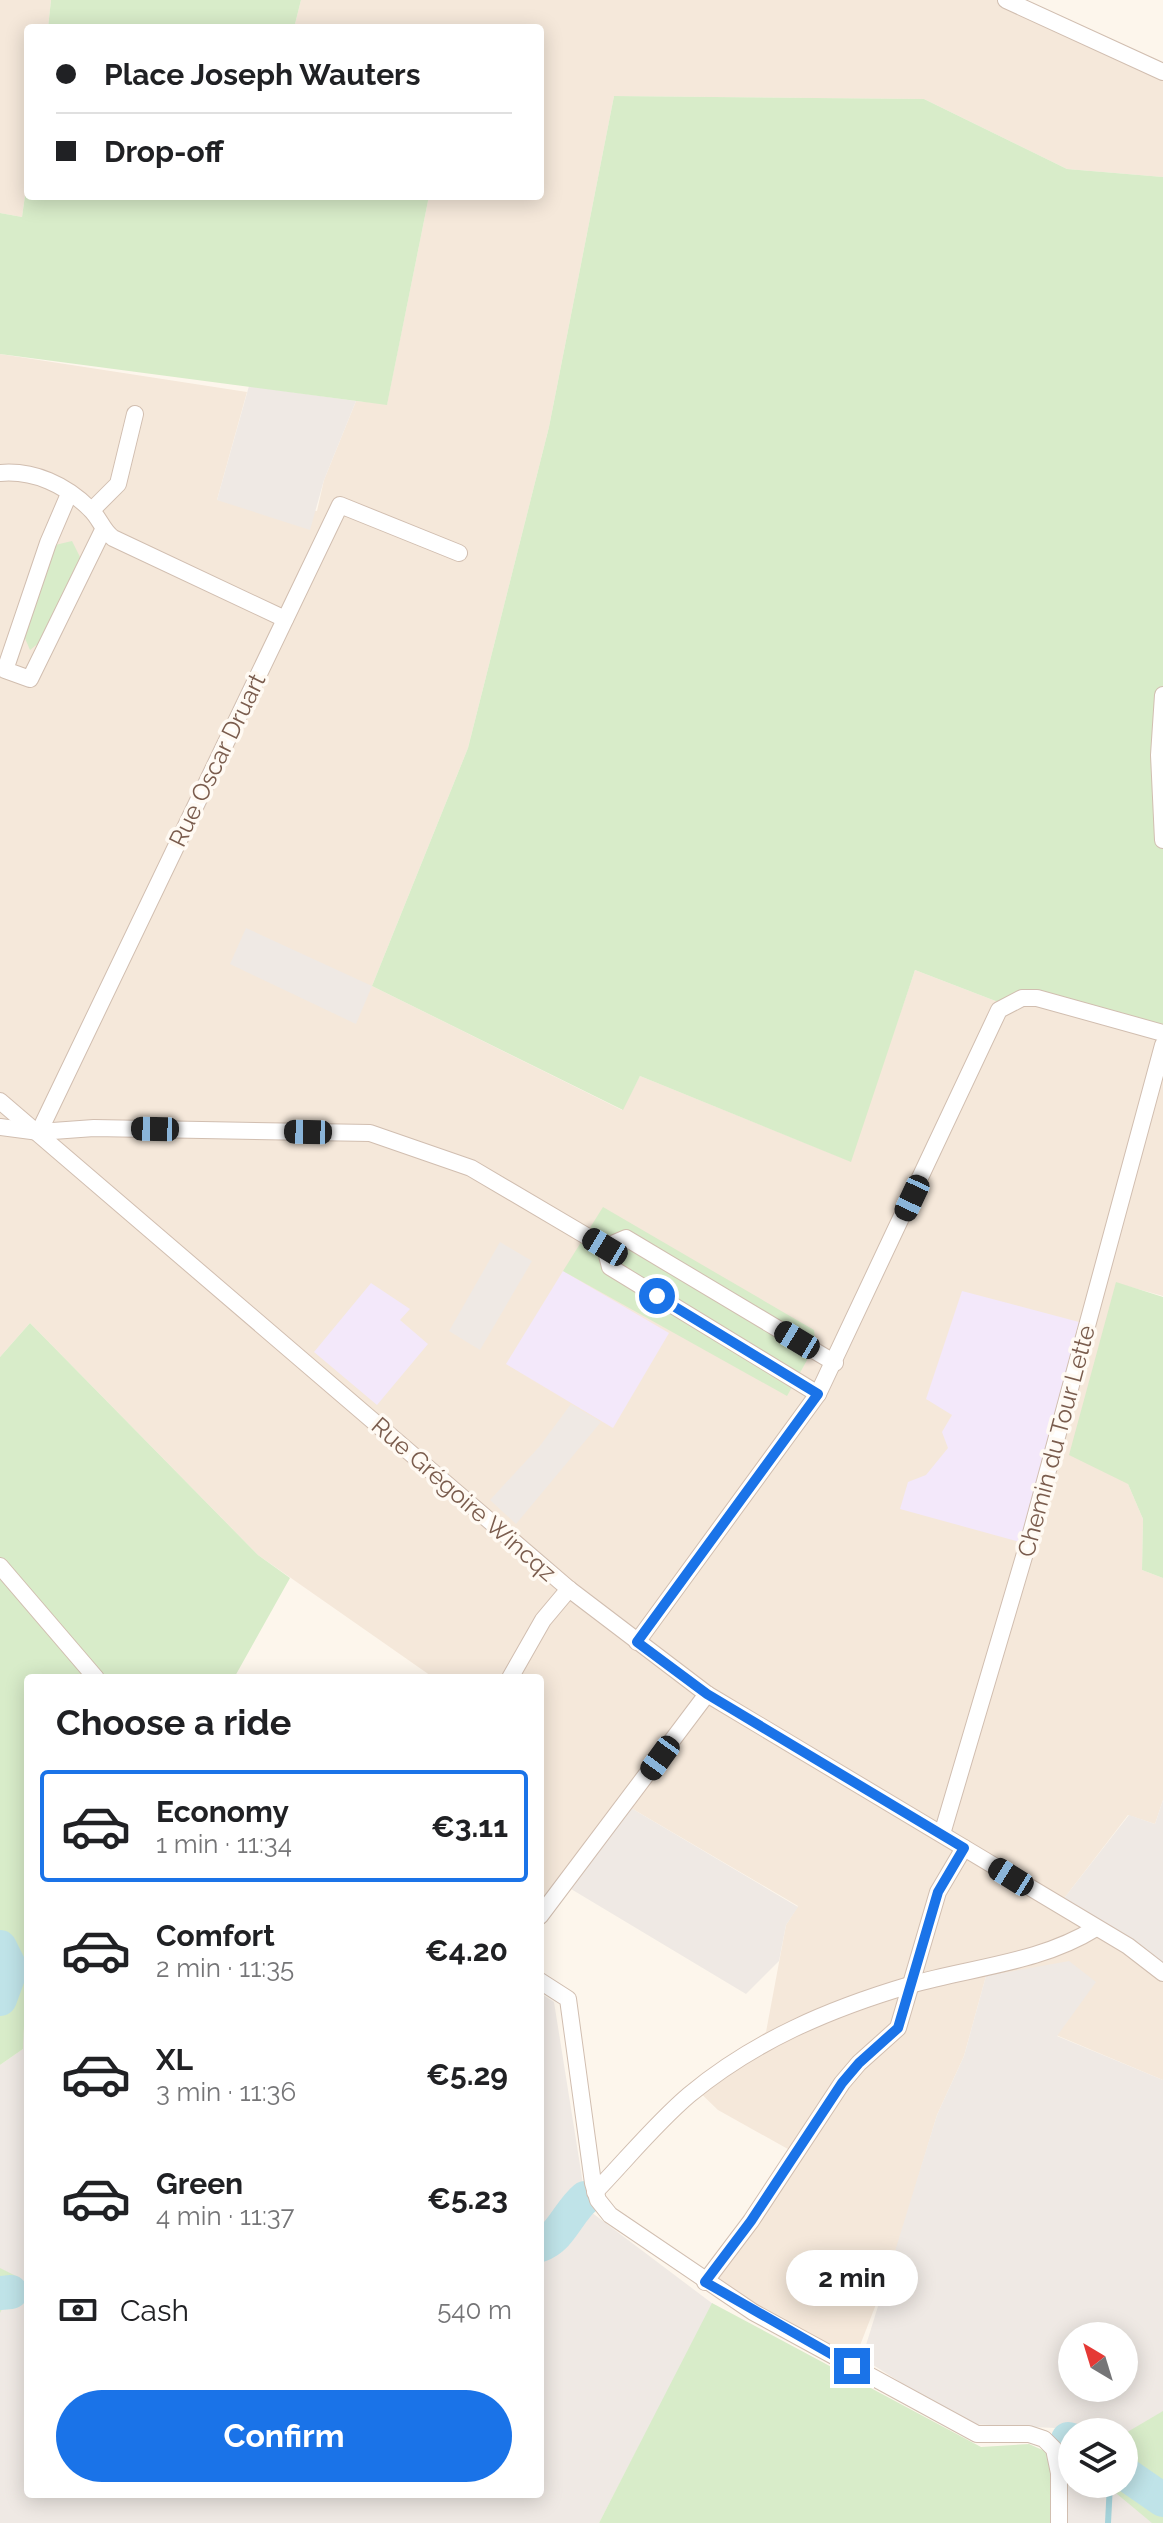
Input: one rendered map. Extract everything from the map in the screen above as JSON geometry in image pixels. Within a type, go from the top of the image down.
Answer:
[{"type":"street","points":[[1006,0],[1163,72]]},
{"type":"street","points":[[92,510],[118,484],[135,414]]},
{"type":"street","points":[[0,473],[41,475],[92,510],[103,530],[173,567],[285,619]]},
{"type":"street","points":[[69,494],[48,543],[5,670],[30,679],[103,530]]},
{"type":"street","name":"Rue Oscar Druart","points":[[39,1132],[340,505],[459,553]]},
{"type":"street","points":[[1163,695],[1159,755],[1163,840]]},
{"type":"street","points":[[637,1642],[818,1394],[999,1010],[1022,998],[1037,998],[1163,1033]]},
{"type":"street","name":"Chemin du Tour Lette","points":[[942,1834],[1157,1092],[1163,1045]]},
{"type":"street","name":"Rue Grégoire Wincqz","points":[[0,1101],[569,1589],[637,1642],[707,1694],[1128,1946],[1163,1973]]},
{"type":"street","points":[[0,1127],[39,1132],[94,1128],[370,1133],[471,1168],[605,1247],[610,1267],[818,1394]]},
{"type":"street","points":[[605,1247],[626,1238],[835,1363]]},
{"type":"street","points":[[0,1566],[93,1674]]},
{"type":"street","points":[[512,1674],[543,1620],[569,1589]]},
{"type":"street","points":[[544,1911],[707,1694]]},
{"type":"street","points":[[705,2282],[751,2221],[842,2083],[898,2028],[938,1892],[964,1848]]},
{"type":"street","points":[[595,2192],[668,2114],[742,2055],[796,2025],[911,1985],[1052,1950],[1096,1928]]},
{"type":"street","points":[[544,1984],[568,1999],[595,2192],[610,2215],[753,2312],[977,2434],[1029,2434],[1044,2439],[1054,2449],[1059,2473],[1059,2523]]},
{"type":"shaded area","points":[[0,0],[51,0],[48,24],[24,24],[22,217],[0,213]]},
{"type":"shaded area","points":[[301,0],[1020,0],[1163,71],[1163,177],[1067,169],[924,99],[614,96],[549,427],[468,748],[372,986],[622,1110],[640,1076],[850,1161],[915,970],[1006,1005],[1022,998],[1163,1033],[1163,1296],[1116,1283],[1128,1484],[1143,1519],[1142,1570],[1163,1578],[1163,1800],[1155,1824],[1128,1815],[1059,1905],[1159,1969],[1163,1963],[1163,2080],[1056,2035],[986,1976],[964,2056],[937,2115],[894,2258],[852,2366],[705,2282],[795,2153],[718,2110],[690,2083],[766,2032],[786,1925],[798,1906],[631,1808],[544,1925],[544,1674],[428,1674],[258,1555],[30,1323],[0,1357],[0,354],[247,392],[217,500],[317,511],[324,480],[356,401],[387,404],[428,200],[544,200],[544,24],[295,24]]},
{"type":"shaded area","points":[[249,386],[356,401],[324,480],[310,530],[217,500]]},
{"type":"shaded area","points":[[246,928],[372,986],[356,1024],[230,964]]},
{"type":"shaded area","points":[[500,1242],[532,1261],[480,1350],[449,1331]]},
{"type":"shaded area","points":[[563,1271],[669,1333],[613,1428],[506,1364]]},
{"type":"shaded area","points":[[371,1283],[410,1309],[400,1320],[428,1344],[377,1405],[314,1352]]},
{"type":"shaded area","points":[[962,1291],[1079,1322],[1020,1542],[900,1509],[908,1482],[926,1475],[948,1448],[942,1432],[952,1415],[926,1399]]},
{"type":"shaded area","points":[[571,1404],[601,1422],[516,1524],[490,1500],[539,1447]]},
{"type":"shaded area","points":[[1163,1800],[1163,1962],[1158,1969],[1058,1906],[1129,1815],[1155,1824]]},
{"type":"shaded area","points":[[631,1808],[798,1907],[786,1925],[779,1961],[746,1994],[571,1889]]},
{"type":"shaded area","points":[[1069,1961],[1096,1982],[1057,2036],[1163,2080],[1163,2523],[1067,2523],[1067,2498],[1138,2498],[1138,2418],[1058,2418],[1058,2432],[1056,2428],[967,2424],[862,2358],[937,2115],[964,2056],[986,1976]]},
{"type":"shaded area","points":[[544,1996],[554,2002],[587,2209],[713,2304],[599,2523],[0,2523],[0,2065],[23,2049],[24,2026],[24,2498],[544,2498]]},
{"type":"green space","points":[[51,0],[301,0],[295,24],[48,24]]},
{"type":"green space","points":[[614,96],[924,99],[1067,169],[1163,177],[1163,1033],[1043,1000],[1006,1005],[915,970],[851,1162],[640,1076],[623,1110],[372,986],[468,748],[549,427]]},
{"type":"green space","points":[[24,200],[428,200],[387,405],[0,354],[0,213],[22,217]]},
{"type":"green space","points":[[72,541],[80,557],[40,642],[30,650],[24,636],[55,545]]},
{"type":"green space","points":[[603,1207],[814,1330],[816,1344],[787,1396],[563,1271]]},
{"type":"green space","points":[[1116,1282],[1163,1297],[1163,1578],[1142,1570],[1143,1519],[1128,1484],[1069,1455]]},
{"type":"green space","points":[[30,1323],[258,1555],[290,1578],[236,1674],[24,1674],[23,2049],[0,2065],[0,1357]]},
{"type":"green space","points":[[0,2268],[18,2277],[0,2313]]},
{"type":"green space","points":[[712,2303],[981,2447],[1029,2444],[1047,2452],[1052,2474],[1052,2523],[599,2523]]},
{"type":"green space","points":[[1163,2411],[1163,2523],[1152,2523],[1122,2498],[1138,2498],[1138,2426]]},
{"type":"waterway","points":[[0,1947],[11,1969],[0,1999]]},
{"type":"waterway","points":[[544,2243],[554,2237],[585,2198]]},
{"type":"waterway","points":[[0,2293],[11,2292]]},
{"type":"waterway","points":[[1138,2483],[1163,2500]]},
{"type":"waterway","points":[[1108,2523],[1109,2498]]},
{"type":"route","points":[[657,1296],[818,1394],[637,1642],[707,1694],[964,1848],[938,1892],[898,2028],[842,2083],[751,2221],[705,2282],[852,2366]]}]
